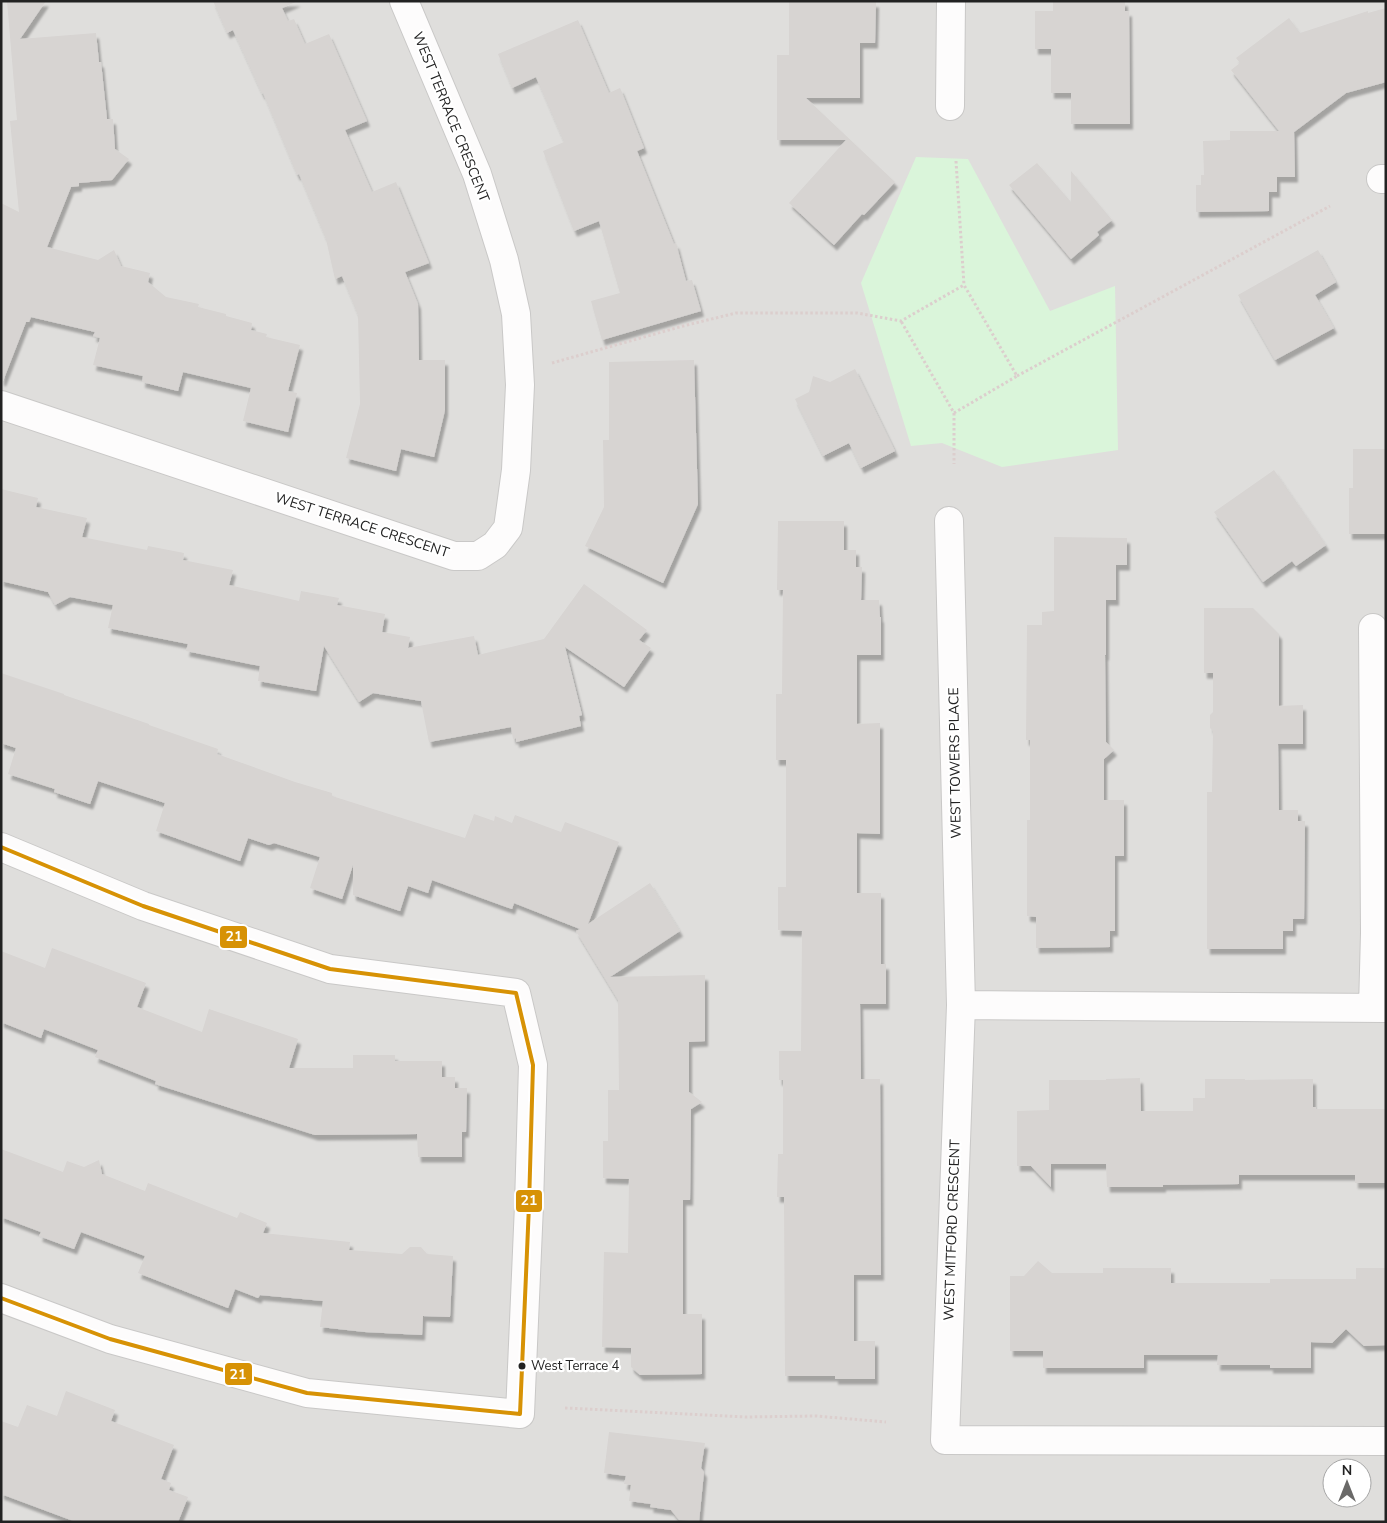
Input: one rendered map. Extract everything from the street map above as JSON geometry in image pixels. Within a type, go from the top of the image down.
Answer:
[{"type":"street","name":"WEST TERRACE CRESCENT","points":[[1,405],[454,556],[478,556],[496,545],[508,528],[516,470],[520,385],[516,314],[504,260],[477,174],[404,1]]},
{"type":"street","points":[[950,106],[951,1]]},
{"type":"street","name":"WEST TOWERS PLACE","points":[[949,521],[961,1005]]},
{"type":"street","points":[[961,1005],[1379,1008],[1375,933],[1373,628]]},
{"type":"street","points":[[1,847],[143,906],[330,969],[516,993],[533,1065],[520,1414],[307,1393],[110,1339],[1,1298]]},
{"type":"street","name":"WEST MITFORD CRESCENT","points":[[961,1005],[945,1440],[1386,1441]]},
{"type":"path","points":[[956,161],[964,285],[1017,376]]},
{"type":"path","points":[[954,413],[1017,376],[1330,206]]},
{"type":"path","points":[[551,364],[683,326],[736,313],[857,313],[901,321],[964,285]]},
{"type":"path","points":[[901,321],[954,413],[954,464]]},
{"type":"path","points":[[565,1408],[746,1417],[816,1416],[886,1422]]},
{"type":"shaded area","points":[[1,1],[1386,1],[1386,1522],[1,1522]]},
{"type":"green space","points":[[916,157],[968,159],[1050,311],[1115,286],[1118,450],[1002,467],[942,443],[911,446],[861,283]]},
{"type":"building","points":[[7,1],[46,1],[20,39],[96,33],[107,119],[113,119],[115,149],[129,159],[112,180],[79,183],[79,186],[71,187],[47,247],[98,260],[114,250],[121,266],[150,273],[148,282],[166,297],[199,304],[198,307],[252,323],[251,330],[267,334],[266,337],[300,345],[288,391],[297,393],[288,432],[243,421],[251,388],[183,372],[178,391],[142,382],[143,376],[93,365],[100,338],[93,336],[95,332],[31,317],[29,322],[26,322],[3,381],[1,380],[1,203],[19,212],[10,121],[17,120]]},
{"type":"building","points":[[213,1],[298,1],[282,8],[288,21],[294,19],[305,44],[329,34],[367,121],[345,130],[372,192],[396,182],[429,263],[405,272],[418,304],[419,360],[445,360],[445,410],[434,457],[401,449],[396,471],[346,458],[360,404],[358,315],[342,276],[335,279],[326,239],[263,93],[233,30],[227,33]]},
{"type":"building","points":[[789,1],[876,2],[875,43],[860,43],[860,98],[806,98],[895,182],[834,245],[789,203],[846,140],[777,140],[777,55],[789,55]]},
{"type":"building","points":[[1053,1],[1125,1],[1125,11],[1129,11],[1130,124],[1071,124],[1071,93],[1051,93],[1051,49],[1035,49],[1035,11],[1053,11]]},
{"type":"building","points":[[1386,8],[1386,82],[1346,93],[1294,132],[1295,177],[1277,177],[1277,192],[1269,192],[1269,211],[1196,212],[1196,185],[1201,185],[1201,175],[1204,175],[1203,141],[1230,140],[1230,131],[1279,131],[1231,70],[1240,63],[1236,58],[1289,18],[1300,33],[1368,11],[1368,13]]},
{"type":"building","points":[[578,20],[609,93],[620,88],[621,90],[644,148],[637,151],[674,244],[676,243],[686,281],[692,280],[701,311],[602,340],[591,301],[620,293],[599,221],[574,231],[543,151],[564,142],[536,77],[512,88],[498,54]]},
{"type":"building","points":[[1037,163],[1071,202],[1071,171],[1112,220],[1097,232],[1099,235],[1071,259],[1009,185]]},
{"type":"building","points":[[1318,250],[1336,282],[1315,295],[1334,328],[1275,360],[1238,295]]},
{"type":"building","points":[[694,360],[698,504],[663,583],[585,546],[604,507],[603,440],[609,440],[609,362]]},
{"type":"building","points":[[855,369],[895,451],[861,468],[849,443],[823,456],[795,399],[809,392],[813,376],[830,382]]},
{"type":"building","points":[[1353,449],[1386,449],[1386,534],[1349,534],[1349,488],[1353,488]]},
{"type":"building","points":[[1274,470],[1326,545],[1296,566],[1292,561],[1263,582],[1214,512]]},
{"type":"building","points":[[1,489],[38,498],[36,507],[87,518],[82,537],[147,550],[148,546],[184,553],[183,560],[233,570],[229,585],[299,601],[301,591],[339,598],[337,605],[385,614],[382,632],[410,637],[408,648],[474,636],[478,655],[544,639],[584,584],[647,630],[639,640],[651,648],[624,687],[565,647],[582,715],[579,716],[581,726],[516,742],[516,738],[513,739],[511,727],[429,742],[421,701],[373,693],[359,702],[324,646],[316,691],[258,681],[260,666],[186,651],[188,644],[108,628],[113,605],[70,597],[55,605],[48,592],[1,581]]},
{"type":"building","points":[[778,521],[844,521],[844,550],[856,550],[856,567],[862,567],[861,600],[879,600],[881,617],[881,655],[857,655],[857,724],[880,723],[880,834],[857,833],[857,893],[881,893],[881,964],[886,964],[886,1004],[860,1004],[861,1079],[880,1079],[881,1275],[854,1275],[854,1341],[875,1341],[875,1379],[835,1379],[835,1376],[785,1376],[784,1197],[777,1197],[778,1154],[783,1154],[783,1080],[779,1080],[779,1051],[801,1051],[802,931],[778,930],[778,887],[786,887],[786,760],[776,760],[776,694],[782,694],[783,590],[777,590]]},
{"type":"building","points":[[1054,537],[1127,538],[1127,565],[1116,565],[1116,600],[1106,600],[1106,742],[1114,750],[1104,759],[1104,800],[1124,800],[1124,856],[1115,856],[1115,931],[1110,931],[1110,947],[1036,948],[1036,917],[1027,916],[1027,820],[1030,820],[1030,740],[1026,740],[1027,625],[1042,625],[1042,612],[1054,611]]},
{"type":"building","points":[[1204,608],[1253,608],[1279,634],[1279,706],[1303,705],[1303,744],[1278,744],[1279,810],[1298,810],[1298,821],[1305,821],[1304,919],[1293,919],[1293,931],[1283,931],[1283,949],[1207,949],[1207,792],[1212,792],[1213,731],[1210,728],[1210,715],[1213,712],[1213,673],[1204,673]]},
{"type":"building","points":[[1,673],[218,749],[217,754],[332,793],[332,796],[465,838],[474,814],[494,821],[495,816],[512,823],[515,815],[561,832],[565,822],[619,842],[588,924],[650,883],[680,931],[610,977],[705,975],[705,1041],[689,1042],[689,1092],[702,1102],[691,1109],[690,1200],[683,1200],[683,1314],[702,1314],[702,1374],[640,1375],[631,1367],[631,1348],[602,1347],[604,1252],[628,1253],[629,1179],[603,1178],[603,1141],[608,1141],[608,1090],[619,1090],[618,1000],[576,931],[580,929],[514,903],[512,909],[432,880],[428,893],[408,886],[400,911],[353,895],[353,865],[342,899],[310,888],[320,857],[274,843],[269,845],[248,838],[240,861],[156,831],[165,803],[98,781],[90,804],[54,792],[55,789],[8,774],[16,748],[1,743]]},
{"type":"building","points":[[52,948],[146,983],[137,1007],[202,1032],[209,1009],[298,1039],[289,1068],[353,1068],[353,1055],[395,1055],[395,1061],[442,1061],[442,1077],[455,1077],[455,1088],[467,1088],[466,1132],[462,1132],[462,1157],[418,1157],[417,1134],[315,1135],[155,1084],[156,1081],[95,1057],[98,1050],[44,1029],[41,1038],[1,1022],[1,951],[45,968]]},
{"type":"building","points":[[1140,1078],[1141,1111],[1193,1111],[1193,1098],[1205,1098],[1205,1079],[1313,1079],[1313,1107],[1316,1107],[1316,1109],[1386,1109],[1386,1183],[1355,1183],[1355,1175],[1239,1175],[1239,1184],[1107,1187],[1106,1164],[1051,1164],[1051,1187],[1031,1166],[1017,1166],[1017,1111],[1049,1110],[1049,1080]]},
{"type":"building","points":[[1,1149],[63,1172],[67,1161],[84,1167],[99,1160],[102,1174],[145,1191],[148,1183],[237,1218],[240,1212],[267,1223],[263,1233],[350,1242],[349,1250],[402,1254],[410,1247],[421,1247],[427,1254],[453,1256],[450,1317],[423,1316],[422,1335],[320,1327],[323,1301],[260,1295],[258,1298],[235,1289],[228,1308],[138,1273],[145,1256],[81,1232],[74,1249],[39,1236],[41,1232],[1,1217]]},
{"type":"building","points":[[1038,1261],[1052,1273],[1103,1273],[1103,1268],[1171,1268],[1171,1283],[1270,1283],[1270,1279],[1356,1279],[1356,1268],[1386,1268],[1386,1345],[1364,1346],[1346,1329],[1332,1343],[1311,1342],[1311,1368],[1270,1368],[1270,1365],[1217,1365],[1218,1355],[1144,1355],[1144,1368],[1043,1368],[1043,1351],[1010,1351],[1010,1276],[1024,1276]]},
{"type":"building","points":[[66,1391],[115,1410],[111,1421],[174,1445],[161,1479],[171,1483],[169,1490],[188,1497],[178,1522],[76,1522],[1,1494],[1,1421],[18,1427],[27,1405],[57,1416]]},
{"type":"building","points":[[609,1432],[705,1443],[701,1468],[704,1472],[699,1522],[679,1520],[671,1510],[650,1507],[651,1504],[629,1501],[631,1485],[624,1484],[626,1476],[604,1473]]},
{"type":"transit line","name":"21","points":[[1,847],[143,906],[330,969],[516,993],[533,1065],[520,1414],[307,1393],[110,1339],[1,1298]]},
{"type":"place","name":"West Terrace 4","points":[[522,1366]]}]
